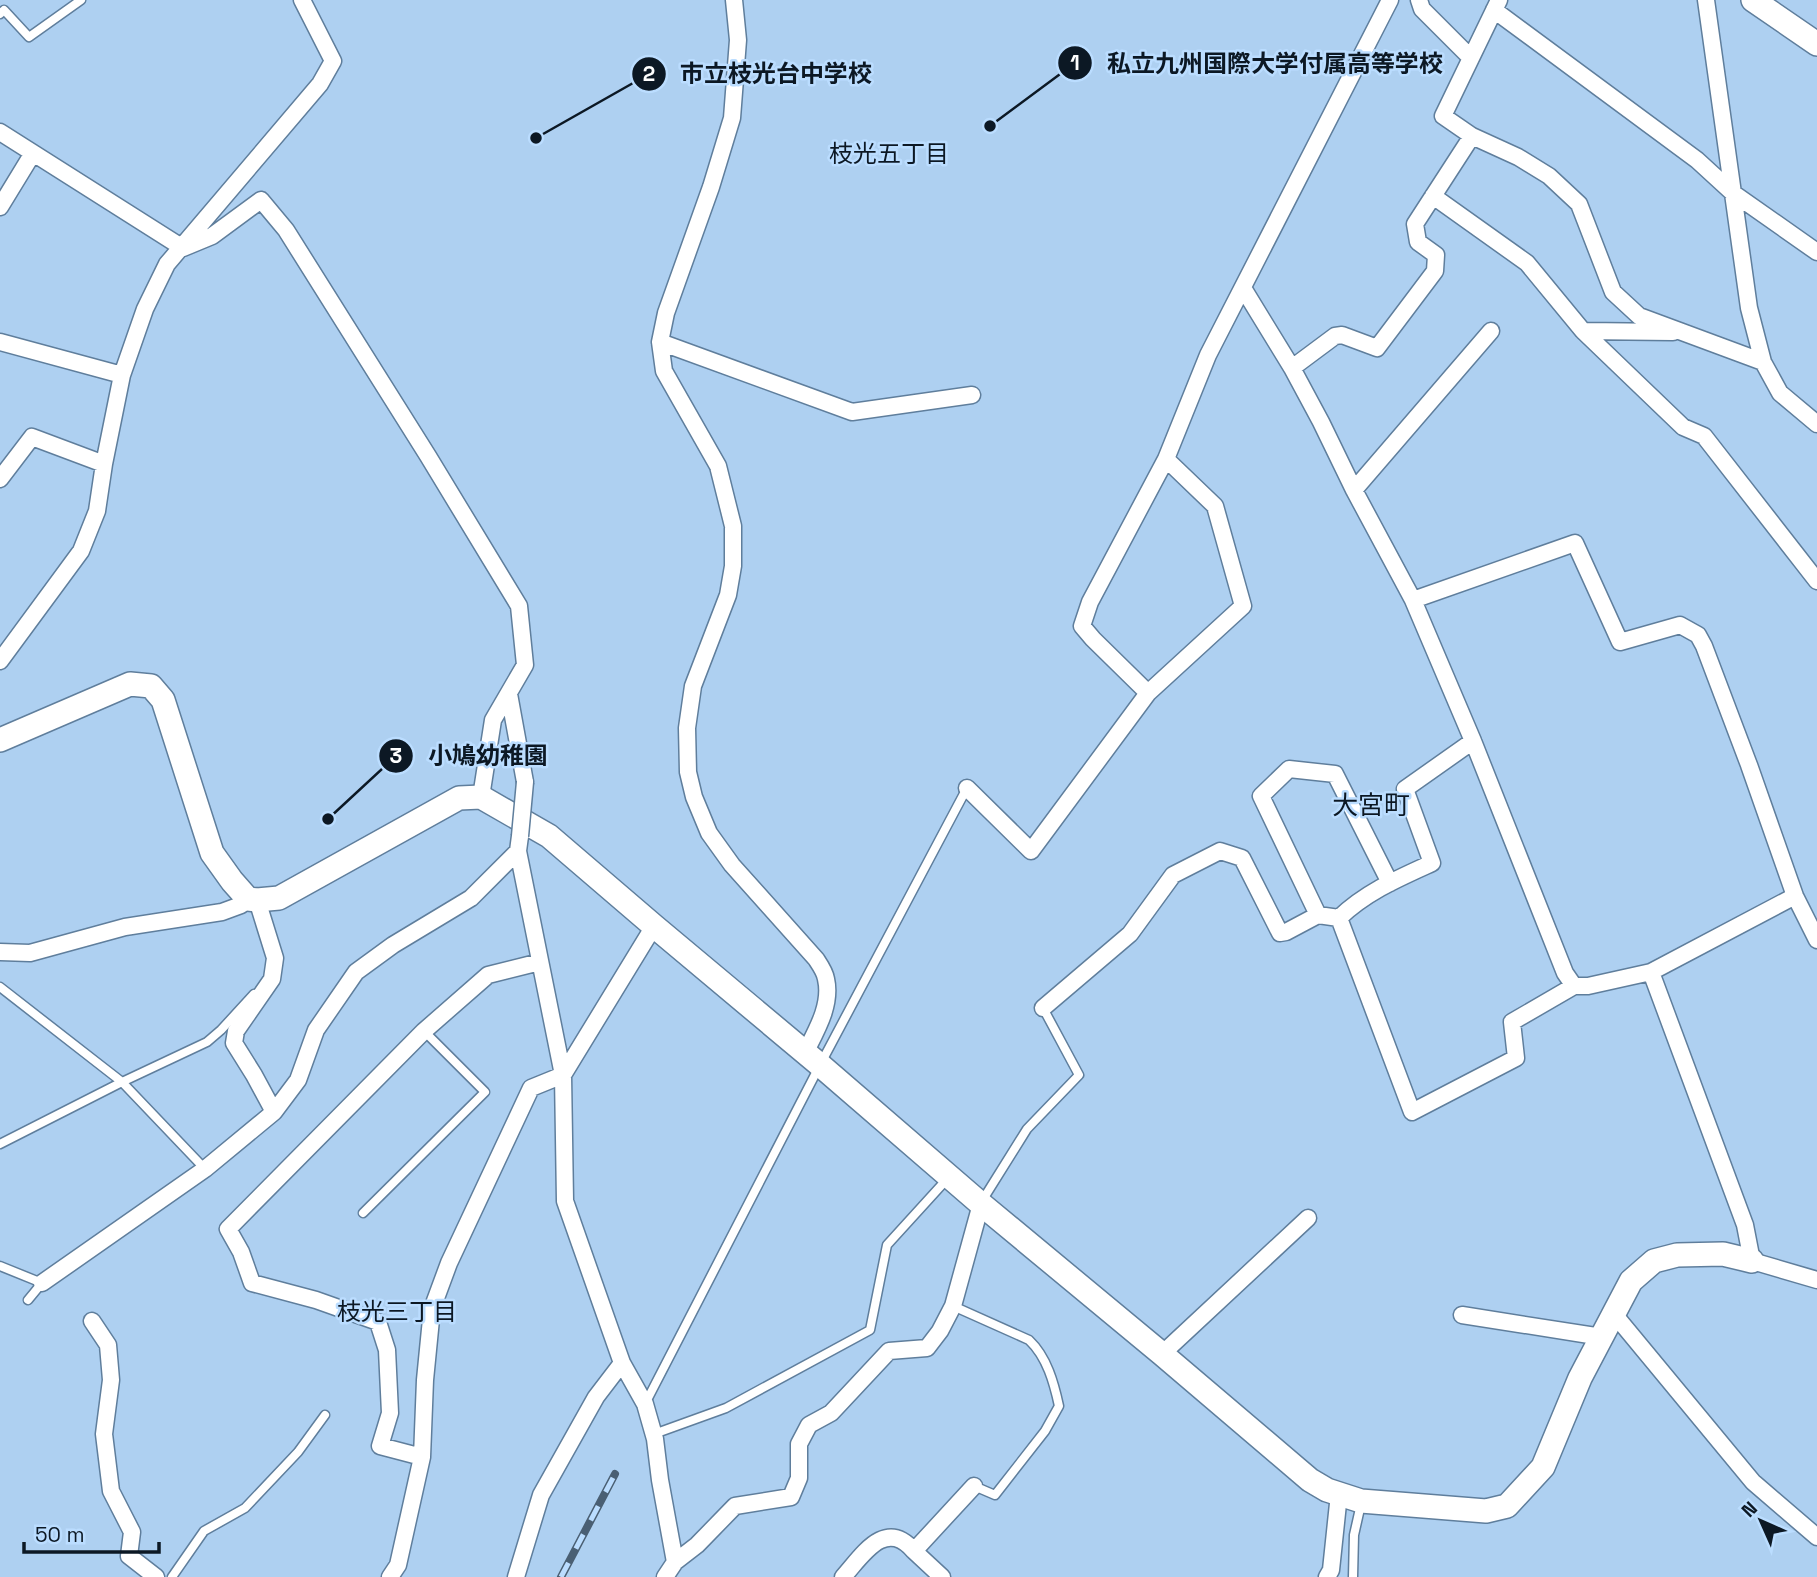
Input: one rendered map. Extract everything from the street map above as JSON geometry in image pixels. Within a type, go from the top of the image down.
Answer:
[{"type":"street","points":[[0,661],[81,551],[97,512],[122,375],[145,309],[167,264],[320,84],[333,61],[302,0]]},
{"type":"street","points":[[734,0],[738,40],[732,118],[666,313],[660,342],[664,371],[718,466],[733,526],[733,566],[728,595],[693,686],[687,728],[688,772],[694,797],[709,833],[732,864],[816,959],[826,977],[828,995],[813,1059]]},
{"type":"street","points":[[1148,694],[1083,626],[1090,602],[1167,460],[1208,355],[1390,0]]},
{"type":"street","points":[[1419,0],[1422,9],[1471,58]]},
{"type":"street","points":[[1706,0],[1749,308],[1763,362],[1780,393],[1817,424]]},
{"type":"street","points":[[1753,0],[1817,44]]},
{"type":"street","points":[[1763,362],[1639,316],[1613,292],[1579,204],[1549,176],[1518,157],[1472,136],[1443,116],[1496,5],[1697,160],[1733,193],[1817,253]]},
{"type":"street","points":[[0,132],[183,248]]},
{"type":"street","points":[[1292,368],[1335,336],[1342,335],[1377,348],[1435,271],[1436,255],[1418,242],[1415,224],[1472,136]]},
{"type":"street","points":[[0,207],[33,153]]},
{"type":"street","points":[[1433,196],[1527,263],[1583,331],[1683,427],[1704,436],[1817,581]]},
{"type":"street","points":[[183,248],[212,236],[261,201],[286,230],[519,607],[524,665],[494,720],[481,797]]},
{"type":"street","points":[[1242,289],[1292,368],[1413,600],[1565,973],[1574,986]]},
{"type":"street","points":[[1354,491],[1491,331]]},
{"type":"street","points":[[1583,331],[1686,332]]},
{"type":"street","points":[[0,342],[122,375]]},
{"type":"street","points":[[660,342],[852,412],[972,396]]},
{"type":"street","points":[[0,480],[32,437],[104,464]]},
{"type":"street","points":[[967,788],[1031,851],[1148,694],[1243,606],[1215,506],[1167,460]]},
{"type":"street","points":[[1413,600],[1575,543],[1620,642],[1680,625],[1698,635],[1749,765],[1795,896],[1817,940]]},
{"type":"street","points":[[0,740],[130,684],[151,686],[163,700],[212,853],[232,881],[252,899],[275,958],[272,979],[236,1031],[234,1043],[274,1112]]},
{"type":"street","points":[[509,694],[525,782],[519,844],[563,1075],[565,1201],[622,1363],[645,1404],[654,1434],[675,1562]]},
{"type":"street","points":[[1339,918],[1354,903],[1432,863],[1405,789],[1472,741]]},
{"type":"street","points":[[1318,915],[1261,796],[1289,769],[1335,774],[1390,883]]},
{"type":"street","points":[[0,952],[30,953],[125,927],[222,912],[252,899],[279,898],[459,798],[481,797],[549,836],[1310,1480],[1327,1490],[1362,1501],[1486,1511],[1507,1506],[1543,1467],[1580,1378],[1631,1281],[1654,1261],[1677,1255],[1723,1254],[1816,1277]]},
{"type":"street","points":[[42,1283],[205,1169],[274,1112],[298,1080],[316,1030],[356,972],[393,945],[471,898],[519,844]]},
{"type":"street","points":[[1043,1008],[1130,934],[1173,875],[1220,851],[1242,858],[1280,933],[1318,915],[1339,918]]},
{"type":"street","points":[[1339,918],[1412,1112],[1516,1058],[1512,1022],[1574,986],[1588,986],[1651,972],[1795,896]]},
{"type":"street","points":[[390,1577],[398,1565],[422,1457],[425,1380],[432,1309],[449,1264],[531,1088],[563,1075],[654,926]]},
{"type":"street","points":[[422,1457],[380,1446],[390,1413],[387,1350],[378,1322],[316,1300],[252,1283],[241,1252],[228,1229],[424,1031],[488,975],[540,962]]},
{"type":"street","points":[[1651,972],[1745,1225],[1752,1261]]},
{"type":"street","points":[[665,1577],[675,1562],[697,1545],[736,1506],[791,1497],[799,1478],[799,1444],[809,1425],[831,1413],[889,1351],[927,1348],[940,1331],[953,1306],[981,1204]]},
{"type":"street","points":[[1163,1354],[1308,1218]]},
{"type":"street","points":[[1614,1314],[1753,1482],[1817,1537]]},
{"type":"street","points":[[1462,1315],[1602,1336]]},
{"type":"street","points":[[92,1321],[108,1345],[111,1380],[104,1434],[111,1491],[132,1532],[129,1556],[156,1577]]},
{"type":"street","points":[[516,1577],[541,1495],[596,1397],[622,1363]]},
{"type":"street","points":[[914,1551],[974,1486]]},
{"type":"street","points":[[1327,1577],[1331,1570],[1339,1494]]},
{"type":"street","points":[[843,1577],[876,1540],[891,1537],[907,1543],[942,1577]]},
{"type":"lane","points":[[0,14],[4,10],[29,37],[81,0]]},
{"type":"lane","points":[[645,1404],[813,1059],[967,788]]},
{"type":"lane","points":[[0,1144],[121,1082],[207,1042],[273,972]]},
{"type":"lane","points":[[0,987],[121,1082],[205,1169]]},
{"type":"lane","points":[[981,1204],[1027,1129],[1079,1075],[1043,1008]]},
{"type":"lane","points":[[362,1213],[485,1092],[424,1031]]},
{"type":"lane","points":[[654,1434],[726,1409],[870,1330],[887,1245],[949,1176]]},
{"type":"lane","points":[[0,1266],[42,1283],[28,1300]]},
{"type":"lane","points":[[953,1306],[1029,1340],[1039,1350],[1055,1388],[1059,1406],[1045,1431],[995,1496],[974,1486]]},
{"type":"lane","points":[[172,1577],[204,1531],[246,1508],[298,1452],[325,1415]]},
{"type":"lane","points":[[1353,1577],[1354,1535],[1362,1501]]},
{"type":"railway","points":[[561,1577],[615,1474]]},
{"type":"place","name":"私立九州国際大学付属高等学校","points":[[990,126]]},
{"type":"place","name":"市立枝光台中学校","points":[[536,138]]},
{"type":"place","name":"小鳩幼稚園","points":[[328,819]]},
{"type":"district","name":"枝光五丁目","points":[[889,154]]},
{"type":"district","name":"大宮町","points":[[1371,805]]},
{"type":"district","name":"枝光三丁目","points":[[397,1312]]}]
